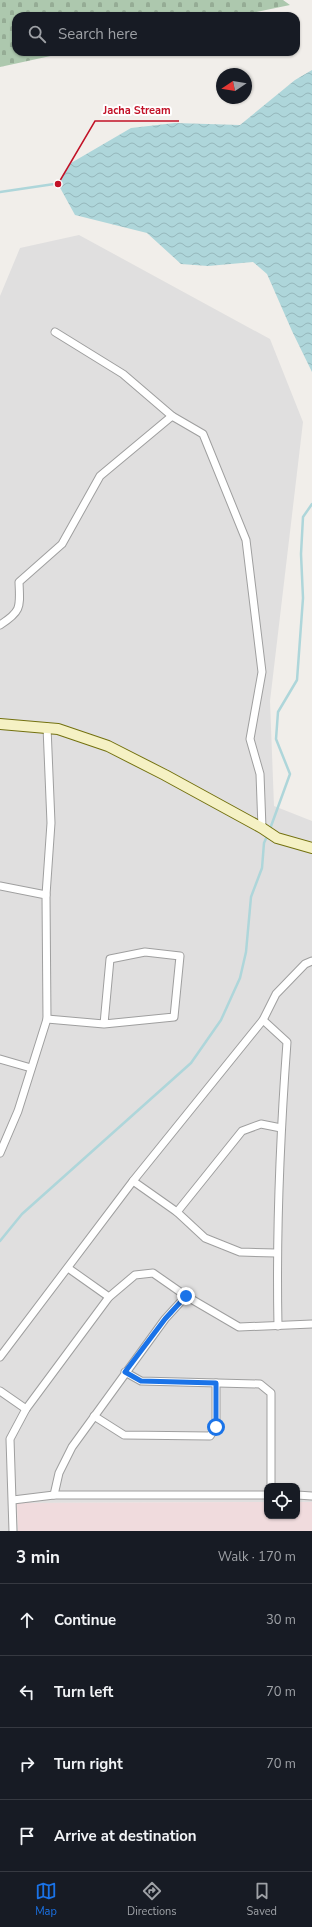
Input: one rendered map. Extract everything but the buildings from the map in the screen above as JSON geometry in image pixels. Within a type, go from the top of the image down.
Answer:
[{"type":"street","points":[[55,332],[123,374],[172,416],[203,434],[246,540],[262,672],[250,739],[260,774],[262,828]]},
{"type":"street","points":[[0,625],[11,618],[20,606],[19,582],[62,544],[100,476],[172,416]]},
{"type":"street","points":[[0,723],[58,729],[108,746],[262,828],[276,838],[312,848]]},
{"type":"street","points":[[0,1153],[18,1111],[47,1019],[46,895],[51,823],[47,727]]},
{"type":"street","points":[[0,886],[46,895]]},
{"type":"street","points":[[47,1019],[104,1024],[174,1017],[180,956],[145,952],[110,960],[104,1024]]},
{"type":"street","points":[[0,1357],[133,1181],[264,1020],[276,994],[305,964],[312,961]]},
{"type":"street","points":[[264,1020],[287,1042],[281,1128],[276,1253],[278,1326]]},
{"type":"street","points":[[0,1059],[31,1068]]},
{"type":"street","points":[[177,1212],[242,1131],[261,1124],[281,1128]]},
{"type":"street","points":[[133,1181],[177,1212],[205,1238],[240,1252],[276,1253]]},
{"type":"street","points":[[68,1268],[109,1297]]},
{"type":"street","points":[[13,1531],[10,1440],[26,1409],[109,1297],[135,1275],[153,1273],[186,1296],[239,1327],[312,1324]]},
{"type":"street","points":[[54,1495],[59,1473],[72,1446],[165,1319],[186,1296]]},
{"type":"street","points":[[125,1372],[141,1381],[260,1384],[271,1393],[272,1483]]},
{"type":"street","points":[[94,1416],[124,1435],[210,1436],[216,1427],[216,1383]]},
{"type":"street","points":[[0,1391],[26,1409]]},
{"type":"street","points":[[13,1500],[54,1495],[264,1495]]},
{"type":"street","points":[[300,1495],[312,1496]]},
{"type":"shaded area","points":[[79,235],[270,339],[303,422],[270,701],[274,806],[312,821],[312,1502],[300,1502],[300,1483],[264,1483],[264,1502],[17,1503],[18,1531],[0,1531],[0,296],[20,248]]},
{"type":"shaded area","points":[[264,1502],[264,1519],[300,1519],[300,1502],[312,1502],[312,1531],[18,1531],[17,1503]]},
{"type":"green space","points":[[0,0],[283,0],[290,5],[256,12],[12,12],[12,56],[51,56],[0,67]]},
{"type":"water","points":[[312,70],[312,372],[267,274],[253,262],[208,266],[181,264],[147,233],[75,215],[58,184],[71,163],[131,128],[175,123],[240,125],[295,80]]},
{"type":"waterway","points":[[0,192],[61,183]]},
{"type":"waterway","points":[[270,829],[290,774],[276,739],[278,712],[297,680],[303,598],[301,554],[303,517],[312,504]]},
{"type":"waterway","points":[[0,1241],[22,1214],[191,1063],[221,1020],[240,978],[246,952],[251,897],[262,868],[264,843],[268,834]]},
{"type":"place","name":"Jacha Stream","points":[[58,184]]},
{"type":"route","points":[[186,1296],[165,1319],[125,1372],[141,1381],[216,1383],[216,1427]]}]
